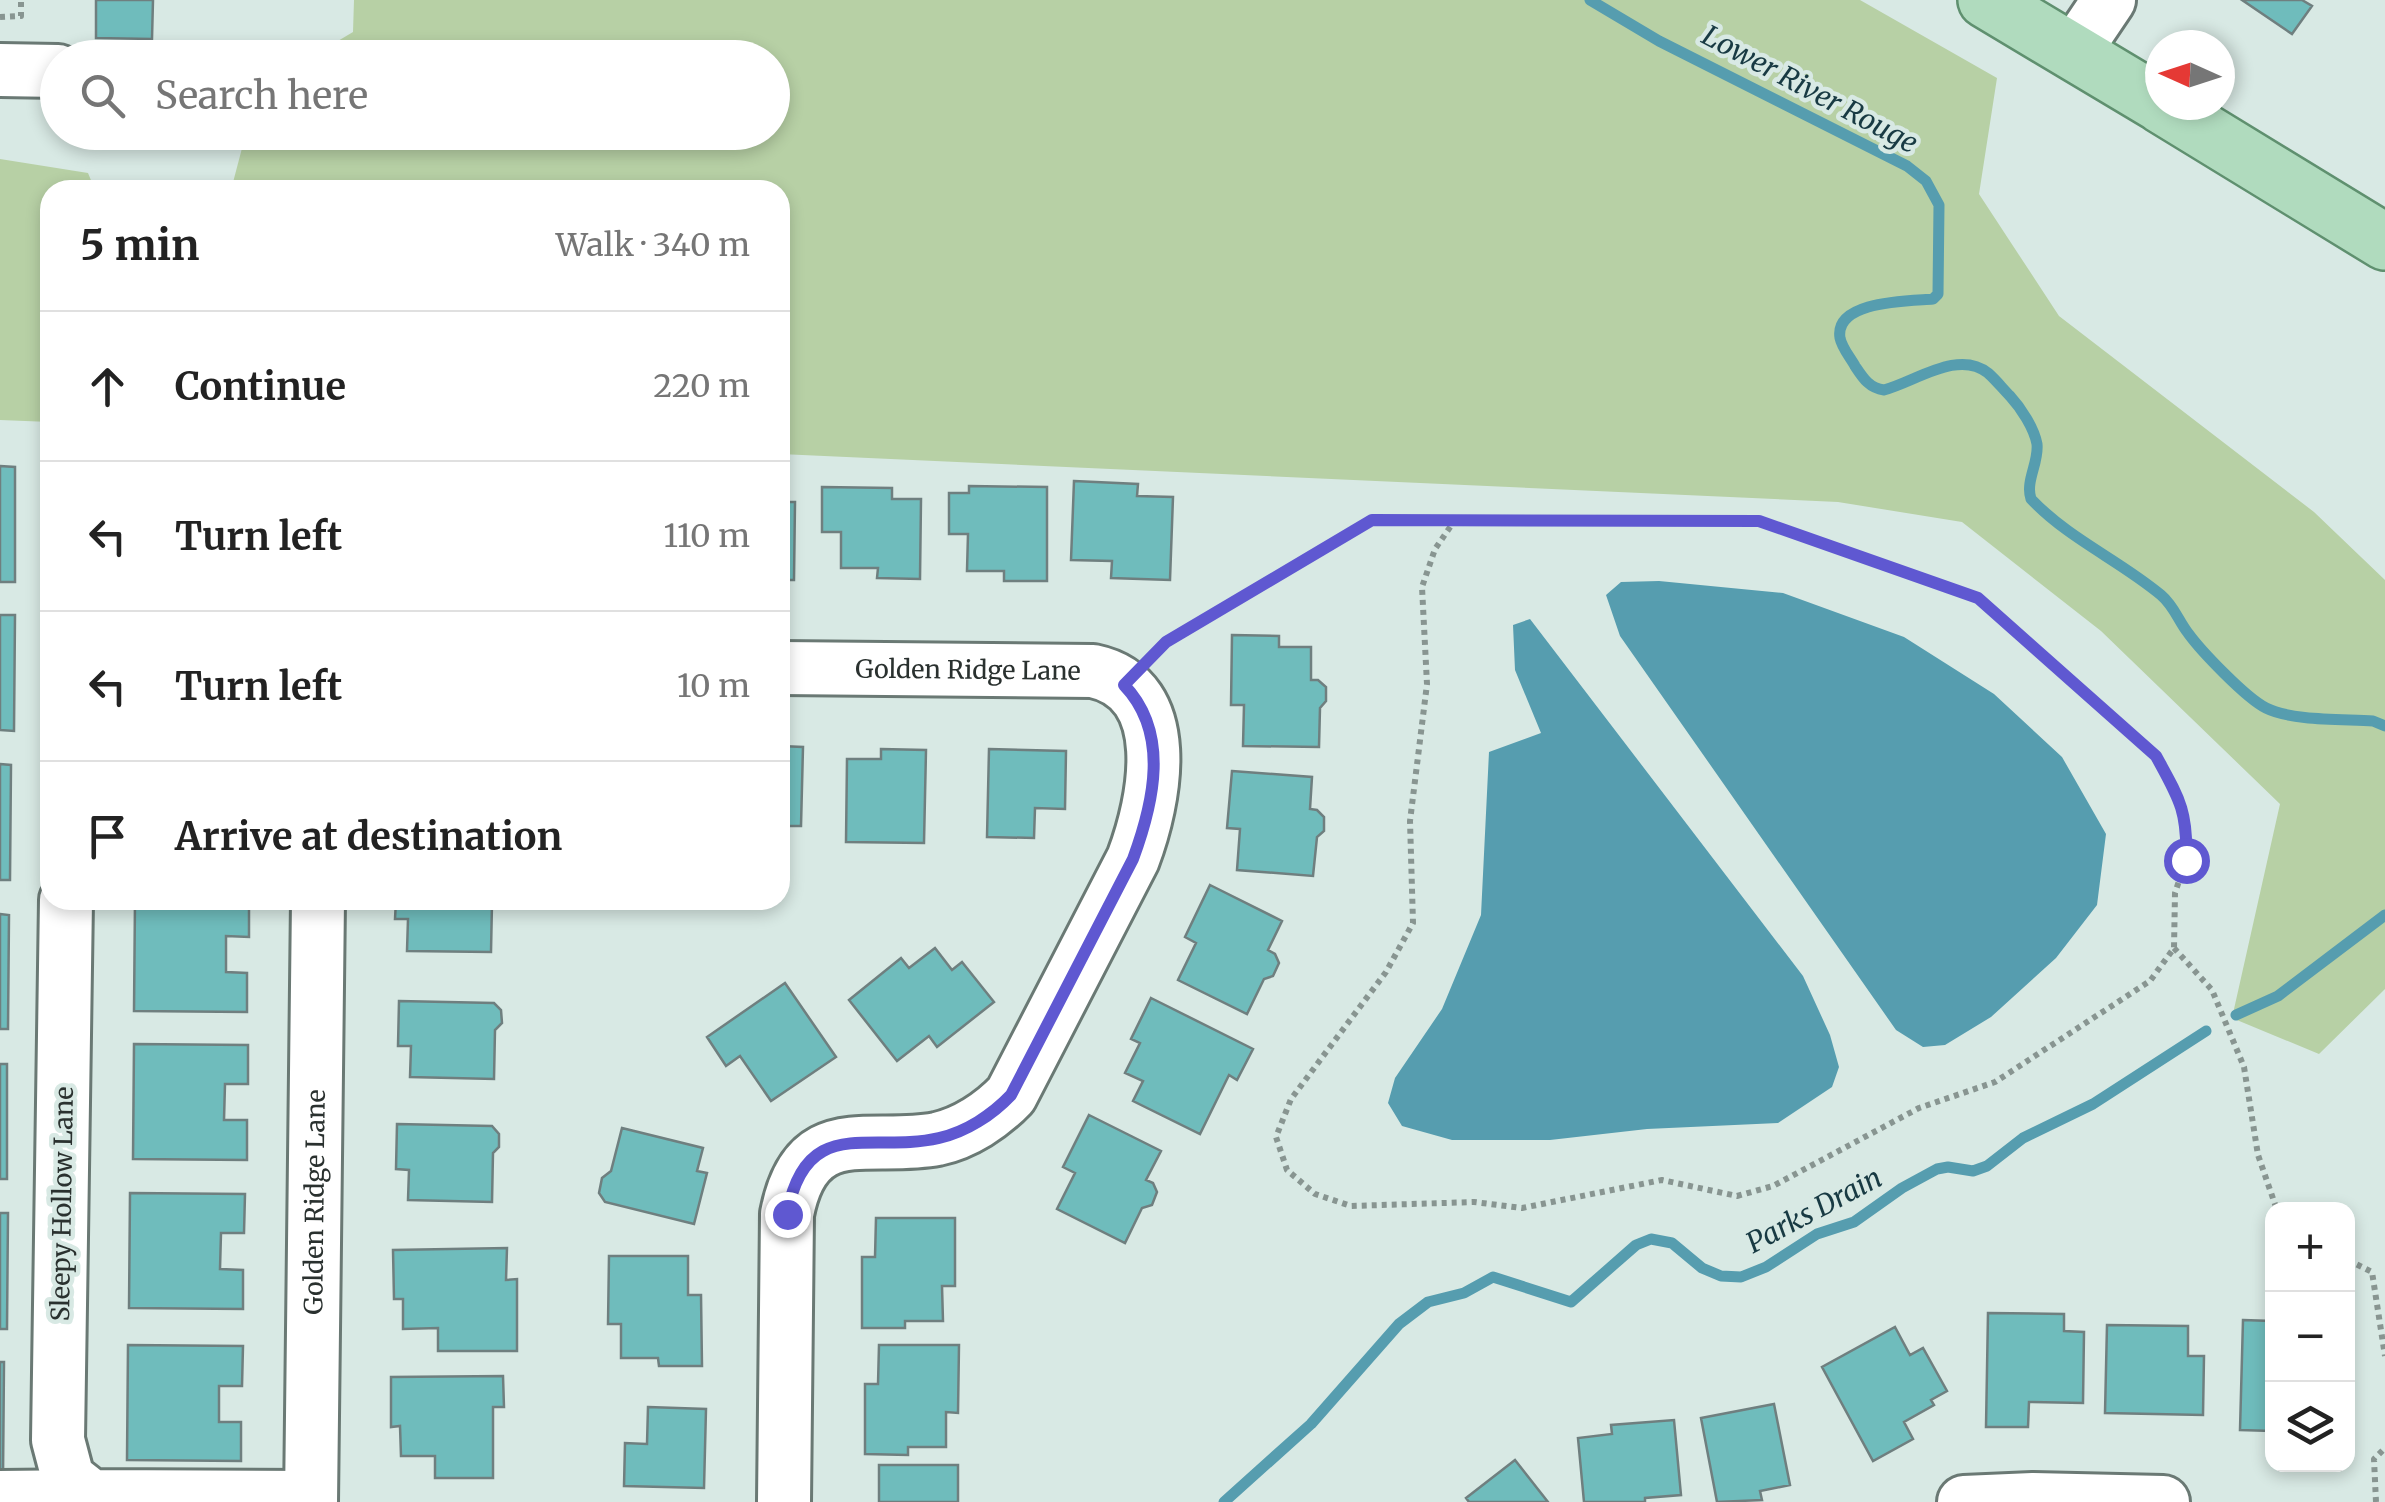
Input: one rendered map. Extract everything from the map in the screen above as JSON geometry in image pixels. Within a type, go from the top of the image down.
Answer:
[{"type":"main road","points":[[1986,0],[2145,96]]},
{"type":"main road","points":[[2185,120],[2385,242]]},
{"type":"street","points":[[2074,52],[2110,0]]},
{"type":"street","points":[[0,70],[40,70]]},
{"type":"street","name":"Golden Ridge Lane","points":[[790,668],[1093,671],[1112,675],[1133,695]]},
{"type":"street","points":[[784,1502],[790,1196],[812,1161],[825,1150],[858,1141],[938,1138],[982,1119],[1011,1095],[1124,876],[1145,827],[1154,758],[1150,726],[1133,695]]},
{"type":"street","name":"Sleepy Hollow Lane","points":[[66,910],[58,1440],[68,1478],[91,1496]]},
{"type":"street","name":"Golden Ridge Lane","points":[[311,1500],[318,910]]},
{"type":"street","points":[[0,1497],[311,1500]]},
{"type":"street","points":[[1964,1502],[2163,1502]]},
{"type":"path","points":[[0,16],[21,16],[22,0]]},
{"type":"path","points":[[1133,695],[1166,642],[1372,520],[1455,520],[1759,521],[1978,598],[2156,756],[2188,823],[2186,860],[2175,893],[2174,948],[2150,981],[1995,1082],[1918,1108],[1773,1186],[1737,1196],[1662,1180],[1522,1208],[1474,1202],[1351,1206],[1315,1194],[1287,1170],[1276,1137],[1291,1099],[1386,972],[1412,922],[1410,821],[1427,684],[1422,587],[1435,550],[1455,520]]},
{"type":"path","points":[[2174,948],[2212,990],[2244,1067],[2258,1156],[2274,1202]]},
{"type":"path","points":[[2355,1264],[2372,1272],[2385,1356]]},
{"type":"path","points":[[2376,1502],[2374,1459],[2385,1448]]},
{"type":"green space","points":[[354,0],[1860,0],[1997,78],[1979,194],[2059,316],[2314,512],[2385,580],[2385,989],[2319,1054],[2232,1018],[2280,804],[2101,631],[1962,522],[1838,502],[790,454],[790,180],[234,180],[242,150],[790,150],[790,40],[340,40],[353,32]]},
{"type":"green space","points":[[0,159],[88,173],[91,180],[40,180],[40,422],[0,420]]},
{"type":"water","points":[[1659,581],[1783,593],[1904,637],[1994,694],[2062,757],[2106,834],[2097,905],[2056,958],[1991,1017],[1945,1045],[1923,1047],[1896,1030],[1620,636],[1606,595],[1621,582]]},
{"type":"water","points":[[1530,619],[1803,976],[1830,1035],[1839,1067],[1832,1087],[1778,1123],[1647,1129],[1550,1140],[1452,1140],[1402,1126],[1388,1103],[1395,1078],[1442,1009],[1481,915],[1489,752],[1541,733],[1515,670],[1513,625]]},
{"type":"building","points":[[96,0],[153,0],[152,39],[96,38]]},
{"type":"building","points":[[2242,0],[2302,0],[2312,6],[2292,34]]},
{"type":"building","points":[[0,466],[15,467],[15,582],[0,582]]},
{"type":"building","points":[[1074,481],[1138,484],[1137,496],[1173,497],[1170,580],[1111,578],[1112,561],[1071,560]]},
{"type":"building","points":[[969,486],[1047,487],[1047,581],[1004,581],[1004,571],[967,571],[968,534],[949,534],[949,493],[969,493]]},
{"type":"building","points":[[822,487],[892,488],[892,499],[921,499],[920,579],[877,578],[878,568],[841,568],[841,532],[822,532]]},
{"type":"building","points":[[790,502],[795,502],[794,580],[790,580]]},
{"type":"building","points":[[0,615],[15,615],[14,731],[0,730]]},
{"type":"building","points":[[1232,635],[1279,636],[1279,647],[1311,647],[1311,680],[1326,687],[1326,701],[1320,708],[1319,747],[1243,746],[1244,705],[1231,705]]},
{"type":"building","points":[[790,746],[803,747],[801,826],[790,826]]},
{"type":"building","points":[[881,749],[926,750],[924,843],[846,842],[847,759],[881,759]]},
{"type":"building","points":[[989,749],[1066,751],[1065,809],[1035,808],[1034,838],[987,837]]},
{"type":"building","points":[[0,764],[11,765],[10,880],[0,880]]},
{"type":"building","points":[[1232,771],[1312,777],[1310,809],[1324,817],[1324,831],[1317,837],[1313,876],[1237,870],[1240,829],[1227,828]]},
{"type":"building","points":[[1210,885],[1282,921],[1268,950],[1279,963],[1273,976],[1264,979],[1247,1014],[1178,980],[1196,943],[1185,937]]},
{"type":"building","points":[[135,910],[249,910],[249,937],[226,936],[226,972],[247,973],[247,1012],[134,1011]]},
{"type":"building","points":[[395,910],[492,910],[491,952],[407,951],[408,919],[395,919]]},
{"type":"building","points":[[0,914],[9,915],[8,1029],[0,1029]]},
{"type":"building","points":[[935,948],[952,970],[962,962],[994,1002],[937,1047],[929,1036],[897,1061],[849,1000],[901,958],[909,968]]},
{"type":"building","points":[[785,983],[836,1057],[771,1101],[740,1056],[726,1066],[707,1037]]},
{"type":"building","points":[[1151,998],[1253,1049],[1237,1080],[1229,1075],[1200,1134],[1133,1101],[1143,1081],[1125,1073],[1140,1043],[1131,1039]]},
{"type":"building","points":[[399,1001],[494,1003],[501,1010],[502,1023],[495,1030],[494,1079],[410,1077],[411,1046],[398,1046]]},
{"type":"building","points":[[134,1044],[248,1045],[248,1084],[225,1084],[224,1120],[247,1120],[247,1160],[133,1159]]},
{"type":"building","points":[[0,1064],[7,1064],[7,1179],[0,1179]]},
{"type":"building","points":[[1089,1115],[1161,1151],[1146,1180],[1153,1183],[1157,1192],[1152,1205],[1142,1208],[1125,1243],[1057,1209],[1075,1173],[1063,1167]]},
{"type":"building","points":[[397,1124],[492,1126],[499,1134],[499,1147],[493,1153],[492,1202],[408,1200],[409,1170],[396,1169]]},
{"type":"building","points":[[622,1128],[703,1148],[697,1171],[707,1173],[694,1224],[605,1202],[599,1193],[602,1178],[611,1171]]},
{"type":"building","points":[[130,1193],[245,1194],[244,1233],[221,1233],[220,1269],[243,1270],[243,1309],[129,1308]]},
{"type":"building","points":[[0,1213],[8,1213],[7,1329],[0,1329]]},
{"type":"building","points":[[876,1218],[955,1218],[955,1286],[942,1286],[943,1321],[905,1321],[905,1328],[862,1328],[862,1257],[875,1257]]},
{"type":"building","points":[[507,1248],[506,1280],[517,1279],[517,1351],[438,1351],[438,1328],[403,1329],[403,1299],[394,1299],[393,1250]]},
{"type":"building","points":[[609,1256],[688,1256],[688,1295],[701,1295],[702,1366],[659,1366],[658,1358],[621,1358],[621,1324],[608,1324]]},
{"type":"building","points":[[1988,1313],[2064,1314],[2064,1331],[2084,1332],[2083,1403],[2029,1402],[2028,1427],[1986,1427]]},
{"type":"building","points":[[2243,1320],[2265,1321],[2265,1431],[2240,1430]]},
{"type":"building","points":[[2107,1325],[2188,1326],[2188,1356],[2204,1356],[2203,1415],[2105,1413]]},
{"type":"building","points":[[1895,1327],[1910,1355],[1923,1348],[1947,1391],[1931,1400],[1934,1405],[1904,1422],[1913,1439],[1873,1461],[1822,1367]]},
{"type":"building","points":[[128,1345],[243,1346],[242,1386],[219,1386],[219,1422],[241,1422],[241,1461],[127,1460]]},
{"type":"building","points":[[879,1345],[959,1345],[958,1413],[946,1412],[946,1447],[908,1447],[908,1455],[865,1454],[865,1384],[878,1384]]},
{"type":"building","points":[[0,1362],[4,1362],[3,1478],[0,1477]]},
{"type":"building","points":[[503,1376],[504,1407],[493,1407],[493,1478],[435,1478],[435,1456],[401,1456],[400,1426],[391,1427],[391,1377]]},
{"type":"building","points":[[1774,1404],[1790,1485],[1760,1491],[1762,1500],[1717,1502],[1701,1418]]},
{"type":"building","points":[[648,1407],[706,1409],[704,1488],[624,1486],[625,1443],[647,1444]]},
{"type":"building","points":[[1674,1420],[1681,1495],[1645,1498],[1645,1502],[1584,1502],[1578,1438],[1612,1434],[1611,1425]]},
{"type":"building","points":[[1515,1460],[1548,1502],[1469,1502],[1466,1498]]},
{"type":"building","points":[[879,1465],[958,1465],[958,1502],[879,1502]]},
{"type":"waterway","name":"Lower River Rouge","points":[[1590,0],[1659,41],[1907,166],[1926,181],[1939,205],[1938,294],[1933,299],[1861,309],[1841,325],[1841,342],[1867,382],[1884,390],[1963,364],[1988,373],[2018,406],[2035,438],[2031,499],[2061,526],[2161,595],[2194,641],[2236,685],[2257,703],[2277,712],[2373,721],[2385,726]]},
{"type":"waterway","name":"Parks Drain","points":[[2236,1015],[2278,996],[2385,915]]},
{"type":"waterway","name":"Parks Drain","points":[[1224,1502],[1311,1424],[1399,1324],[1428,1302],[1464,1293],[1493,1277],[1571,1302],[1636,1245],[1651,1239],[1672,1243],[1702,1268],[1721,1276],[1741,1277],[1766,1267],[1817,1234],[1854,1222],[1937,1169],[1973,1171],[1987,1166],[2023,1138],[2093,1104],[2206,1031]]},
{"type":"route","points":[[787,1214],[790,1196],[800,1177],[825,1150],[858,1141],[938,1138],[982,1119],[1011,1095],[1133,859],[1145,827],[1154,758],[1150,726],[1142,706],[1124,685],[1166,642],[1372,520],[1759,521],[1978,598],[2156,756],[2188,823],[2186,860]]}]
